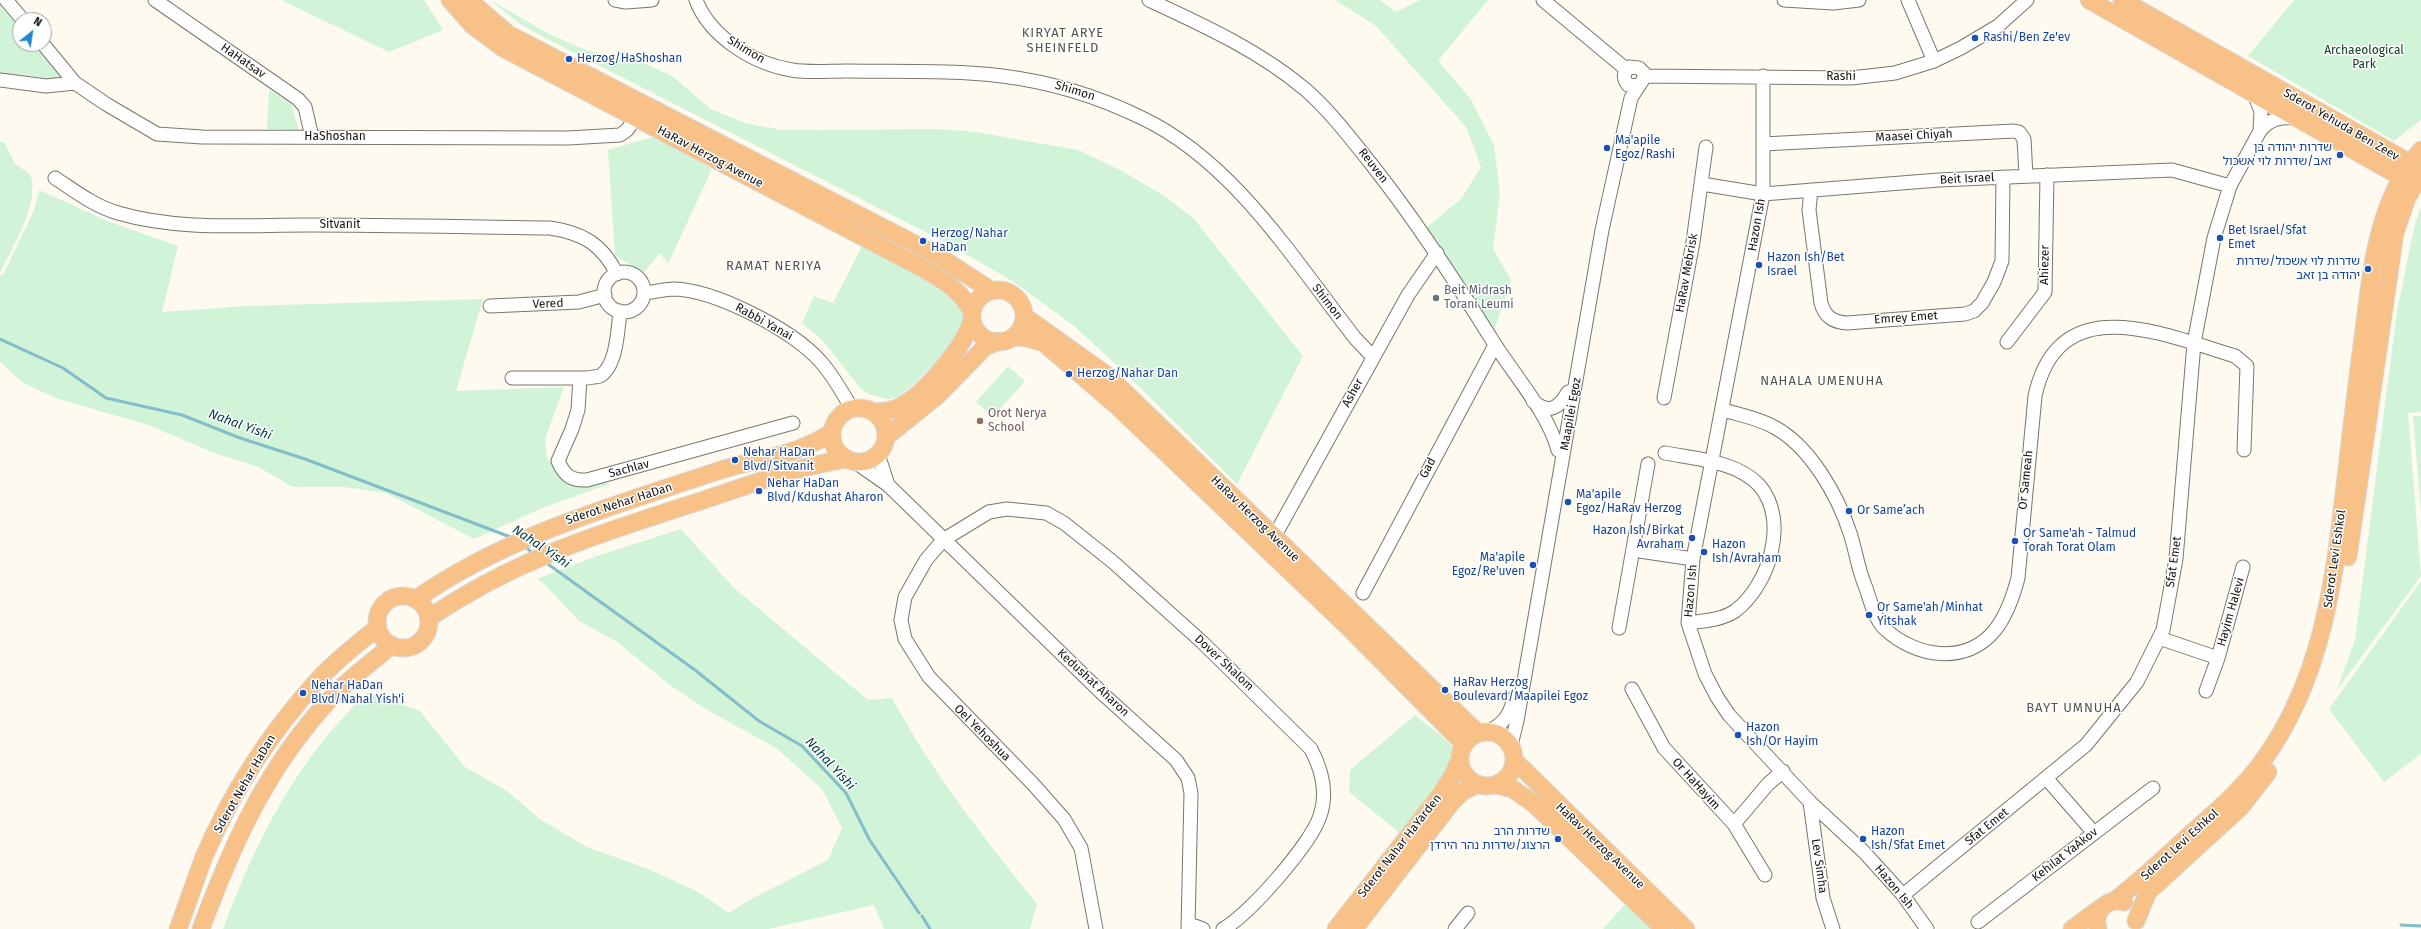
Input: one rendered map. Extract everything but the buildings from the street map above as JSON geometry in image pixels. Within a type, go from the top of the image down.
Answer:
[{"type":"main road","name":"HaRav Herzog Avenue","points":[[450,0],[472,25],[503,48],[641,112],[938,256],[992,291]]},
{"type":"main road","name":"HaRav Herzog Avenue","points":[[469,0],[508,34],[641,112],[951,286],[962,295],[972,315]]},
{"type":"main road","name":"Sderot Yehuda Ben Zeev","points":[[2090,0],[2296,118],[2412,173]]},
{"type":"main road","name":"Sderot Yehuda Ben Zeev","points":[[2122,0],[2412,173]]},
{"type":"main road","name":"Sderot Levi Eshkol","points":[[2134,927],[2148,892],[2241,807],[2258,786],[2289,740],[2320,676],[2338,617],[2347,568],[2395,233],[2407,198],[2412,173],[2421,150]]},
{"type":"main road","name":"Sderot Levi Eshkol","points":[[2072,929],[2108,904],[2226,803],[2250,778],[2277,739],[2309,674],[2326,616],[2336,566],[2356,394],[2374,260],[2387,208],[2412,173]]},
{"type":"main road","points":[[1000,290],[1014,295],[1019,301],[1024,316],[1019,332],[985,347],[938,396],[886,437],[878,454],[871,459],[851,461],[836,451],[832,432],[838,417],[852,409],[859,408],[873,412],[890,411],[903,405],[919,392],[962,345],[969,332],[972,315],[980,297],[992,291],[1000,290]]},
{"type":"main road","points":[[972,315],[979,333],[990,340],[1006,339]]},
{"type":"main road","name":"HaRav Herzog Avenue","points":[[1024,316],[1108,376],[1274,536],[1484,732]]},
{"type":"main road","name":"HaRav Herzog Avenue","points":[[1006,339],[1027,338],[1044,344],[1117,406],[1348,628],[1462,751]]},
{"type":"main road","points":[[873,412],[884,426],[886,437]]},
{"type":"main road","name":"Sderot Nehar HaDan","points":[[416,600],[482,558],[561,523],[740,464],[804,446],[832,432]]},
{"type":"main road","name":"Sderot Nehar HaDan","points":[[429,618],[501,574],[580,540],[768,479],[827,462],[851,461]]},
{"type":"main road","points":[[408,596],[416,600],[422,604],[429,618],[427,633],[417,644],[405,648],[392,645],[383,638],[378,627],[380,610],[392,598],[408,596]]},
{"type":"main road","name":"Sderot Nehar HaDan","points":[[178,929],[204,857],[221,821],[260,752],[279,726],[317,681],[378,627]]},
{"type":"main road","name":"Sderot Nehar HaDan","points":[[202,929],[225,865],[241,831],[279,764],[332,697],[392,645]]},
{"type":"main road","points":[[1484,732],[1502,735],[1511,745],[1515,761],[1509,776],[1496,785],[1478,784],[1465,775],[1462,751],[1484,732]]},
{"type":"main road","name":"Sderot Nahar HaYarden","points":[[1336,929],[1441,794],[1454,775],[1462,751]]},
{"type":"main road","name":"HaRav Herzog Avenue","points":[[1515,761],[1686,929]]},
{"type":"main road","name":"Sderot Nahar HaYarden","points":[[1354,929],[1452,802],[1462,792],[1478,784]]},
{"type":"main road","name":"HaRav Herzog Avenue","points":[[1496,785],[1513,789],[1534,804],[1664,929]]},
{"type":"main road","points":[[2098,929],[2096,918],[2108,904],[2129,906],[2133,910],[2134,927]]},
{"type":"street","points":[[6,0],[16,12]]},
{"type":"street","name":"HaHatsav","points":[[155,0],[298,99],[305,107],[312,137]]},
{"type":"street","points":[[615,0],[626,2],[652,0]]},
{"type":"street","name":"Shimon","points":[[696,0],[710,23],[731,44],[760,61],[792,70],[951,72],[1000,76],[1042,82],[1103,100],[1144,119],[1189,146],[1226,177],[1255,210],[1355,338],[1373,357]]},
{"type":"street","name":"Reuven","points":[[1149,0],[1203,25],[1259,56],[1305,90],[1339,124],[1402,203],[1437,253],[1532,400],[1558,450]]},
{"type":"street","points":[[1543,0],[1634,78]]},
{"type":"street","points":[[1784,0],[1833,3],[1859,0]]},
{"type":"street","points":[[1908,0],[1934,61]]},
{"type":"street","name":"Rashi","points":[[1634,78],[1876,76],[1934,61],[1984,36],[2023,2]]},
{"type":"street","name":"HaShoshan","points":[[50,52],[75,83],[106,104],[156,134],[202,138],[568,138],[620,134],[627,130],[641,112]]},
{"type":"street","name":"Hazon Ish","points":[[1763,76],[1763,194],[1723,410],[1711,462],[1693,559],[1688,623],[1705,674],[1717,697],[1746,733],[1783,771],[1810,802],[1864,852],[1903,895],[1927,929]]},
{"type":"street","name":"Maapilei Egoz","points":[[1484,732],[1504,721],[1512,704],[1596,229],[1634,78]]},
{"type":"street","name":"Maapilei Egoz","points":[[1511,745],[1517,721],[1602,230],[1634,78]]},
{"type":"street","points":[[0,80],[46,86],[75,83]]},
{"type":"street","name":"Sfat Emet","points":[[2254,94],[2261,111],[2260,131]]},
{"type":"street","name":"Sfat Emet","points":[[1903,895],[2047,779],[2086,745],[2136,682],[2159,638],[2163,630],[2176,559],[2194,343],[2214,238],[2230,186],[2260,131],[2278,118],[2296,118]]},
{"type":"street","name":"Maasei Chiyah","points":[[1763,144],[2014,131],[2019,132],[2024,139],[2026,176]]},
{"type":"street","name":"HaRav Mebrisk","points":[[1664,398],[1702,184],[1706,147]]},
{"type":"street","name":"Beit Israel","points":[[1702,184],[1763,194],[2003,177],[2172,170],[2230,186]]},
{"type":"street","name":"Ahiezer","points":[[2007,342],[2045,292],[2047,175]]},
{"type":"street","name":"Emrey Emet","points":[[1811,190],[1809,210],[1823,310],[1833,320],[1852,323],[1965,314],[1974,311],[1982,303],[1994,282],[2002,261],[2003,177]]},
{"type":"street","name":"Sitvanit","points":[[55,178],[88,201],[116,213],[154,221],[200,226],[384,225],[550,228],[569,231],[601,249],[617,274]]},
{"type":"street","name":"Asher","points":[[1274,536],[1408,295],[1437,253]]},
{"type":"street","points":[[628,272],[635,275],[643,284],[644,293],[637,307],[628,311],[620,311],[610,305],[605,295],[606,284],[611,277],[628,272]]},
{"type":"street","name":"Rabbi Yanai","points":[[644,293],[675,289],[700,293],[731,303],[774,326],[801,343],[819,360],[838,385],[852,409]]},
{"type":"street","name":"Vered","points":[[490,306],[579,302],[605,295]]},
{"type":"street","points":[[512,378],[580,378],[600,376],[608,367],[614,354],[620,311]]},
{"type":"street","name":"Or Sameah","points":[[1723,410],[1753,418],[1774,427],[1795,441],[1838,498],[1850,534],[1859,572],[1884,628],[1912,648],[1942,655],[1969,650],[1983,640],[1994,631],[2012,600],[2018,578],[2034,396],[2039,378],[2053,352],[2064,340],[2076,333],[2092,328],[2132,327],[2194,343]]},
{"type":"street","points":[[2194,343],[2236,356],[2247,366],[2244,450]]},
{"type":"street","name":"Gad","points":[[1363,593],[1495,344]]},
{"type":"street","name":"Sachlav","points":[[580,378],[578,410],[572,429],[558,461],[562,472],[577,481],[587,480],[726,443],[793,423]]},
{"type":"street","name":"Reuven","points":[[1532,400],[1541,407],[1550,409],[1559,406],[1568,392]]},
{"type":"street","points":[[1665,453],[1735,468],[1760,486],[1770,507],[1773,528],[1772,550],[1766,571],[1751,594],[1734,611],[1720,617],[1688,623]]},
{"type":"street","name":"Kedushat Aharon","points":[[878,454],[888,485]]},
{"type":"street","name":"Kedushat Aharon","points":[[851,461],[888,485],[1104,695],[1176,760],[1188,778],[1191,793],[1189,929]]},
{"type":"street","points":[[1619,628],[1648,464]]},
{"type":"street","name":"Dover Shalom","points":[[944,540],[989,512],[1007,509],[1046,513],[1064,523],[1113,562],[1202,642],[1311,749],[1322,769],[1323,783],[1320,816],[1311,834],[1263,896],[1233,924],[1223,929]]},
{"type":"street","name":"Oel Yehoshua","points":[[944,540],[926,560],[905,598],[901,620],[905,639],[929,677],[1033,784],[1064,819],[1081,848],[1096,929]]},
{"type":"street","points":[[1633,550],[1693,559]]},
{"type":"street","name":"Hayim Halevi","points":[[2206,691],[2218,658],[2244,567]]},
{"type":"street","name":"Hayim Halevi","points":[[2159,638],[2218,658]]},
{"type":"street","name":"Or HaHayim","points":[[1632,689],[1664,748],[1734,824],[1765,875]]},
{"type":"street","points":[[1734,824],[1768,784],[1783,771]]},
{"type":"street","points":[[2047,779],[2094,833]]},
{"type":"street","name":"Kehilat YaAkov","points":[[1978,922],[2153,788]]},
{"type":"street","name":"Lev Simha","points":[[1810,802],[1823,898],[1833,929]]},
{"type":"street","points":[[1455,929],[1468,913]]},
{"type":"street","points":[[1189,929],[1195,926],[1203,929]]},
{"type":"green space","points":[[0,0],[12,14],[12,52],[42,52],[64,80],[0,73]]},
{"type":"green space","points":[[281,0],[424,0],[443,30],[389,52]]},
{"type":"green space","points":[[490,0],[551,35],[586,50],[615,57],[634,58],[672,76],[711,109],[745,123],[782,130],[937,129],[977,132],[1078,150],[1120,170],[1166,197],[1194,219],[1303,356],[1237,484],[1122,370],[1074,326],[1014,282],[945,242],[549,40],[520,24]]},
{"type":"green space","points":[[1335,0],[1380,0],[1396,12],[1420,0],[1488,0],[1438,61],[1470,98],[1494,145],[1500,194],[1493,249],[1511,280],[1494,331],[1422,231],[1461,199],[1481,167],[1466,127],[1376,26]]},
{"type":"green space","name":"Archaeological Park","points":[[2294,0],[2421,0],[2421,120],[2394,141],[2248,56]]},
{"type":"green space","points":[[269,90],[291,104],[299,130],[267,129]]},
{"type":"green space","points":[[656,136],[712,169],[668,264],[660,253],[644,272],[615,256],[608,150]]},
{"type":"green space","points":[[0,142],[4,142],[15,164],[30,174],[32,198],[24,225],[0,273]]},
{"type":"green space","points":[[39,190],[110,222],[178,246],[162,312],[246,306],[483,299],[456,391],[564,387],[545,439],[547,460],[609,484],[540,509],[474,539],[386,493],[344,487],[293,487],[258,467],[217,454],[148,425],[55,398],[22,382],[0,362],[0,276],[4,273],[34,210]]},
{"type":"green space","points":[[2421,207],[2421,412],[2408,413],[2421,576],[2337,690],[2355,640],[2397,311],[2415,223]]},
{"type":"green space","points":[[862,246],[939,286],[964,308],[966,318],[959,328],[949,349],[900,396],[888,399],[871,395],[860,388],[823,341],[802,323],[814,296],[833,303]]},
{"type":"green space","points":[[1008,366],[1025,381],[993,417],[976,402]]},
{"type":"green space","points":[[2413,416],[2421,416],[2421,514]]},
{"type":"green space","points":[[681,529],[734,588],[868,700],[892,698],[941,778],[978,829],[1037,904],[1030,929],[884,929],[874,905],[768,929],[223,929],[236,895],[265,832],[300,772],[320,744],[368,692],[420,711],[465,767],[507,791],[540,819],[587,847],[651,870],[698,892],[729,913],[753,898],[828,860],[842,828],[822,789],[776,748],[707,710],[670,685],[617,642],[579,621],[545,585],[537,579],[594,557]]},
{"type":"green space","points":[[2421,581],[2421,754],[2384,782],[2329,709]]},
{"type":"green space","points":[[1415,715],[1439,734],[1452,747],[1454,756],[1451,766],[1436,792],[1401,834],[1349,792],[1350,770]]},
{"type":"green space","points":[[1626,903],[1653,929],[1603,929]]},
{"type":"waterway","name":"Nahal Yishi","points":[[0,339],[63,368],[106,398],[182,415],[240,438],[305,459],[513,538]]},
{"type":"waterway","name":"Nahal Yishi","points":[[524,546],[534,554]]},
{"type":"waterway","name":"Nahal Yishi","points":[[545,562],[695,670],[759,721],[802,746],[846,793],[869,839],[919,913]]},
{"type":"waterway","name":"Nahal Yishi","points":[[922,916],[930,929]]},
{"type":"waterway","points":[[2401,925],[2421,926]]},
{"type":"place","name":"Rashi/Ben Ze'ev","points":[[1975,38]]},
{"type":"place","name":"Herzog/HaShoshan","points":[[569,59]]},
{"type":"place","name":"Ma'apile Egoz/Rashi","points":[[1607,148]]},
{"type":"place","name":"שדרות יהודה בן זאב/שדרות לוי אשכול","points":[[2340,155]]},
{"type":"place","name":"Bet Israel/Sfat Emet","points":[[2220,238]]},
{"type":"place","name":"Herzog/Nahar HaDan","points":[[923,241]]},
{"type":"place","name":"Hazon Ish/Bet Israel","points":[[1759,265]]},
{"type":"place","name":"שדרות לוי אשכול/שדרות יהודה בן זאב","points":[[2368,269]]},
{"type":"place","name":"Beit Midrash Torani Leumi","points":[[1436,298]]},
{"type":"place","name":"Herzog/Nahar Dan","points":[[1069,374]]},
{"type":"place","name":"Orot Nerya School","points":[[980,421]]},
{"type":"place","name":"Nehar HaDan Blvd/Sitvanit","points":[[735,460]]},
{"type":"place","name":"Nehar HaDan Blvd/Kdushat Aharon","points":[[759,491]]},
{"type":"place","name":"Ma'apile Egoz/HaRav Herzog","points":[[1568,502]]},
{"type":"place","name":"Or Same’ach","points":[[1849,511]]},
{"type":"place","name":"Hazon Ish/Birkat Avraham","points":[[1692,538]]},
{"type":"place","name":"Or Same'ah - Talmud Torah Torat Olam","points":[[2015,541]]},
{"type":"place","name":"Hazon Ish/Avraham","points":[[1704,552]]},
{"type":"place","name":"Ma'apile Egoz/Re'uven","points":[[1533,565]]},
{"type":"place","name":"Or Same'ah/Minhat Yitshak","points":[[1869,615]]},
{"type":"place","name":"HaRav Herzog Boulevard/Maapilei Egoz","points":[[1445,690]]},
{"type":"place","name":"Nehar HaDan Blvd/Nahal Yish'i","points":[[303,693]]},
{"type":"place","name":"Hazon Ish/Or Hayim","points":[[1738,735]]},
{"type":"place","name":"שדרות הרב הרצוג/שדרות נהר הירדן","points":[[1558,839]]},
{"type":"place","name":"Hazon Ish/Sfat Emet","points":[[1863,839]]},
{"type":"district","name":"KIRYAT ARYE SHEINFELD","points":[[1063,40]]},
{"type":"district","name":"RAMAT NERIYA","points":[[774,266]]},
{"type":"district","name":"NAHALA UMENUHA","points":[[1822,381]]},
{"type":"district","name":"BAYT UMNUHA","points":[[2074,708]]}]
